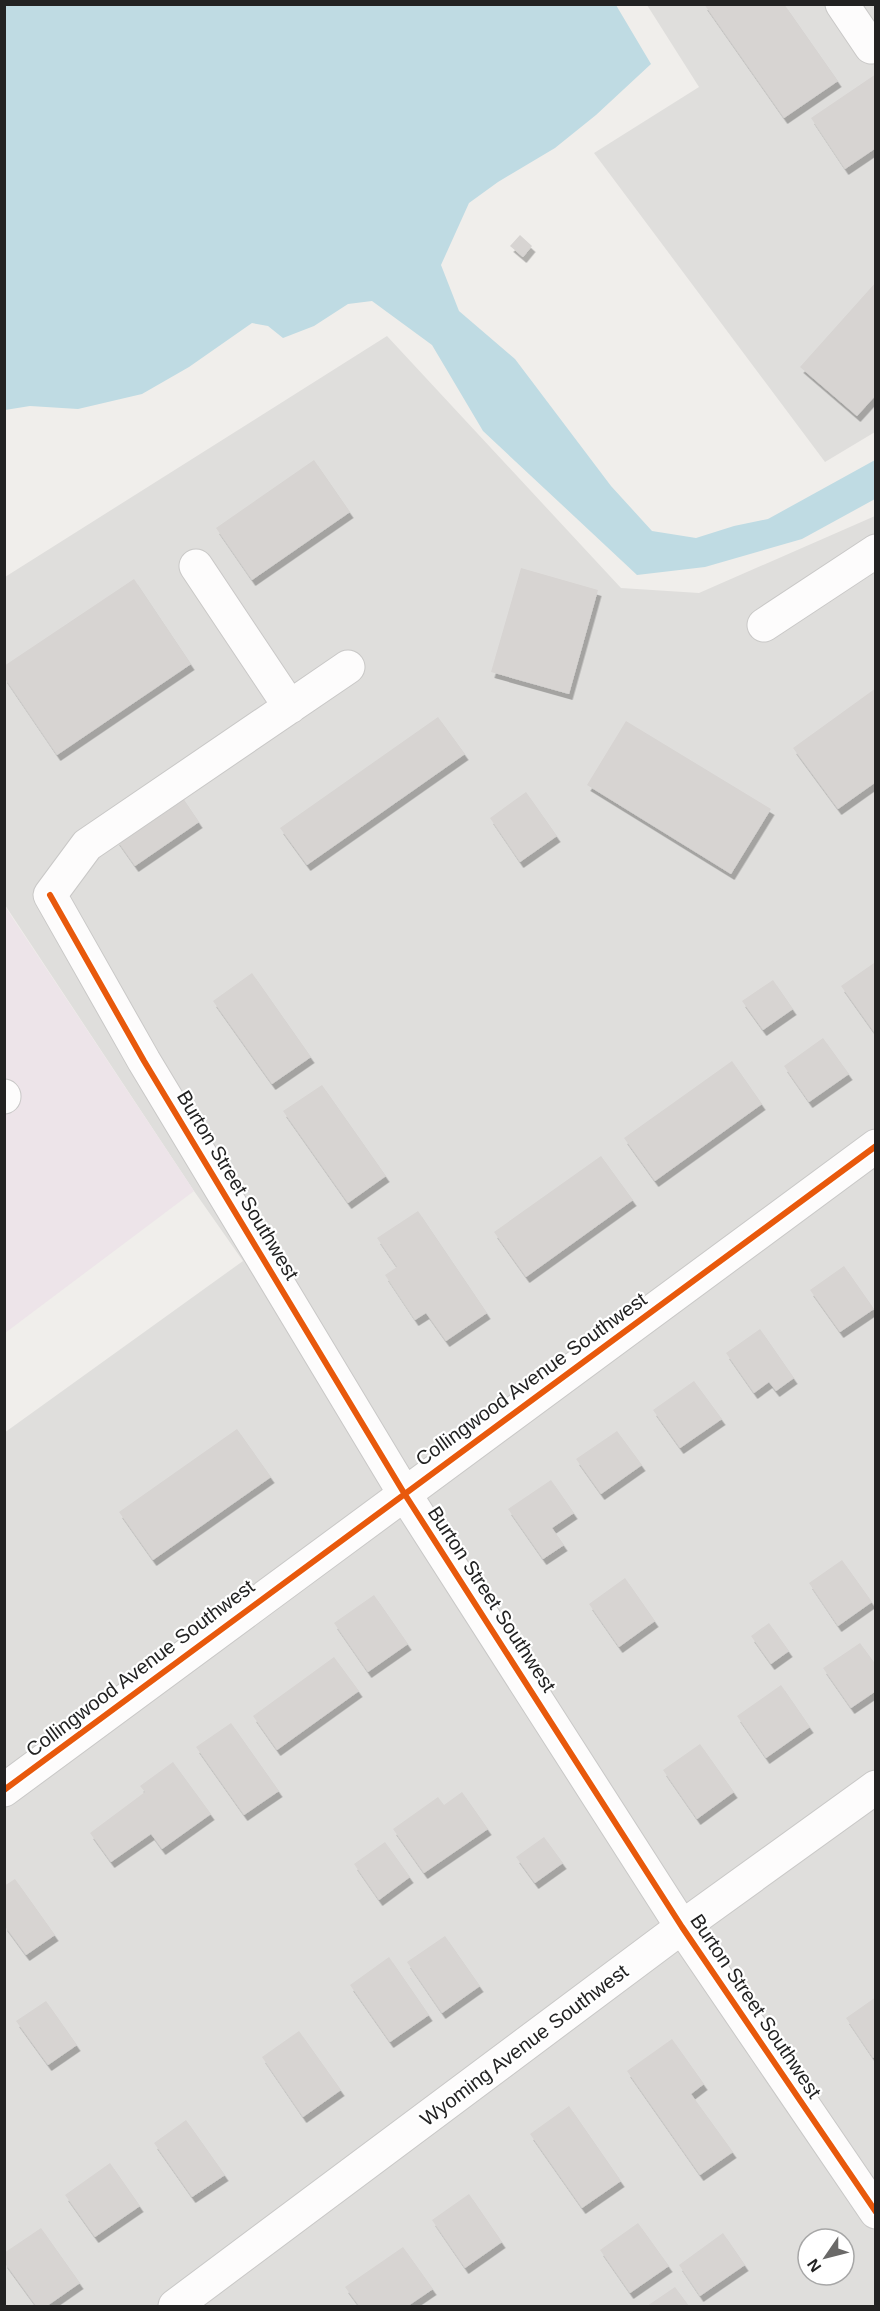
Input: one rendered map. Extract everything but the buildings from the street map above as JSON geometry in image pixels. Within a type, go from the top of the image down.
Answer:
[{"type":"street","points":[[842,4],[871,47]]},
{"type":"street","points":[[764,625],[876,551]]},
{"type":"street","points":[[196,566],[290,707],[348,667]]},
{"type":"street","name":"Burton Street Southwest","points":[[290,707],[87,845],[50,895],[144,1062],[404,1493],[682,1927],[876,2212]]},
{"type":"street","name":"Collingwood Avenue Southwest","points":[[4,1790],[876,1146]]},
{"type":"street","name":"Wyoming Avenue Southwest","points":[[175,2307],[682,1927],[876,1787]]},
{"type":"shaded area","points":[[647,5],[875,5],[875,432],[825,462],[594,153],[699,87]]},
{"type":"shaded area","points":[[387,336],[621,588],[699,593],[875,516],[875,2306],[5,2306],[4,1433],[243,1261],[194,1191],[5,905],[5,577]]},
{"type":"shaded area","points":[[4,905],[194,1191],[5,1333],[4,1333]]},
{"type":"water","points":[[5,4],[616,5],[651,64],[596,115],[555,148],[498,182],[469,203],[441,265],[459,311],[515,359],[611,486],[652,531],[696,538],[734,526],[768,519],[875,460],[875,499],[802,539],[705,567],[637,575],[483,431],[432,345],[372,301],[348,304],[314,326],[283,338],[268,326],[252,323],[189,367],[142,394],[78,409],[30,406],[5,410]]},
{"type":"cycle path","points":[[50,895],[144,1061],[404,1493],[682,1927],[876,2212]]},
{"type":"cycle path","points":[[4,1790],[876,1146]]}]
